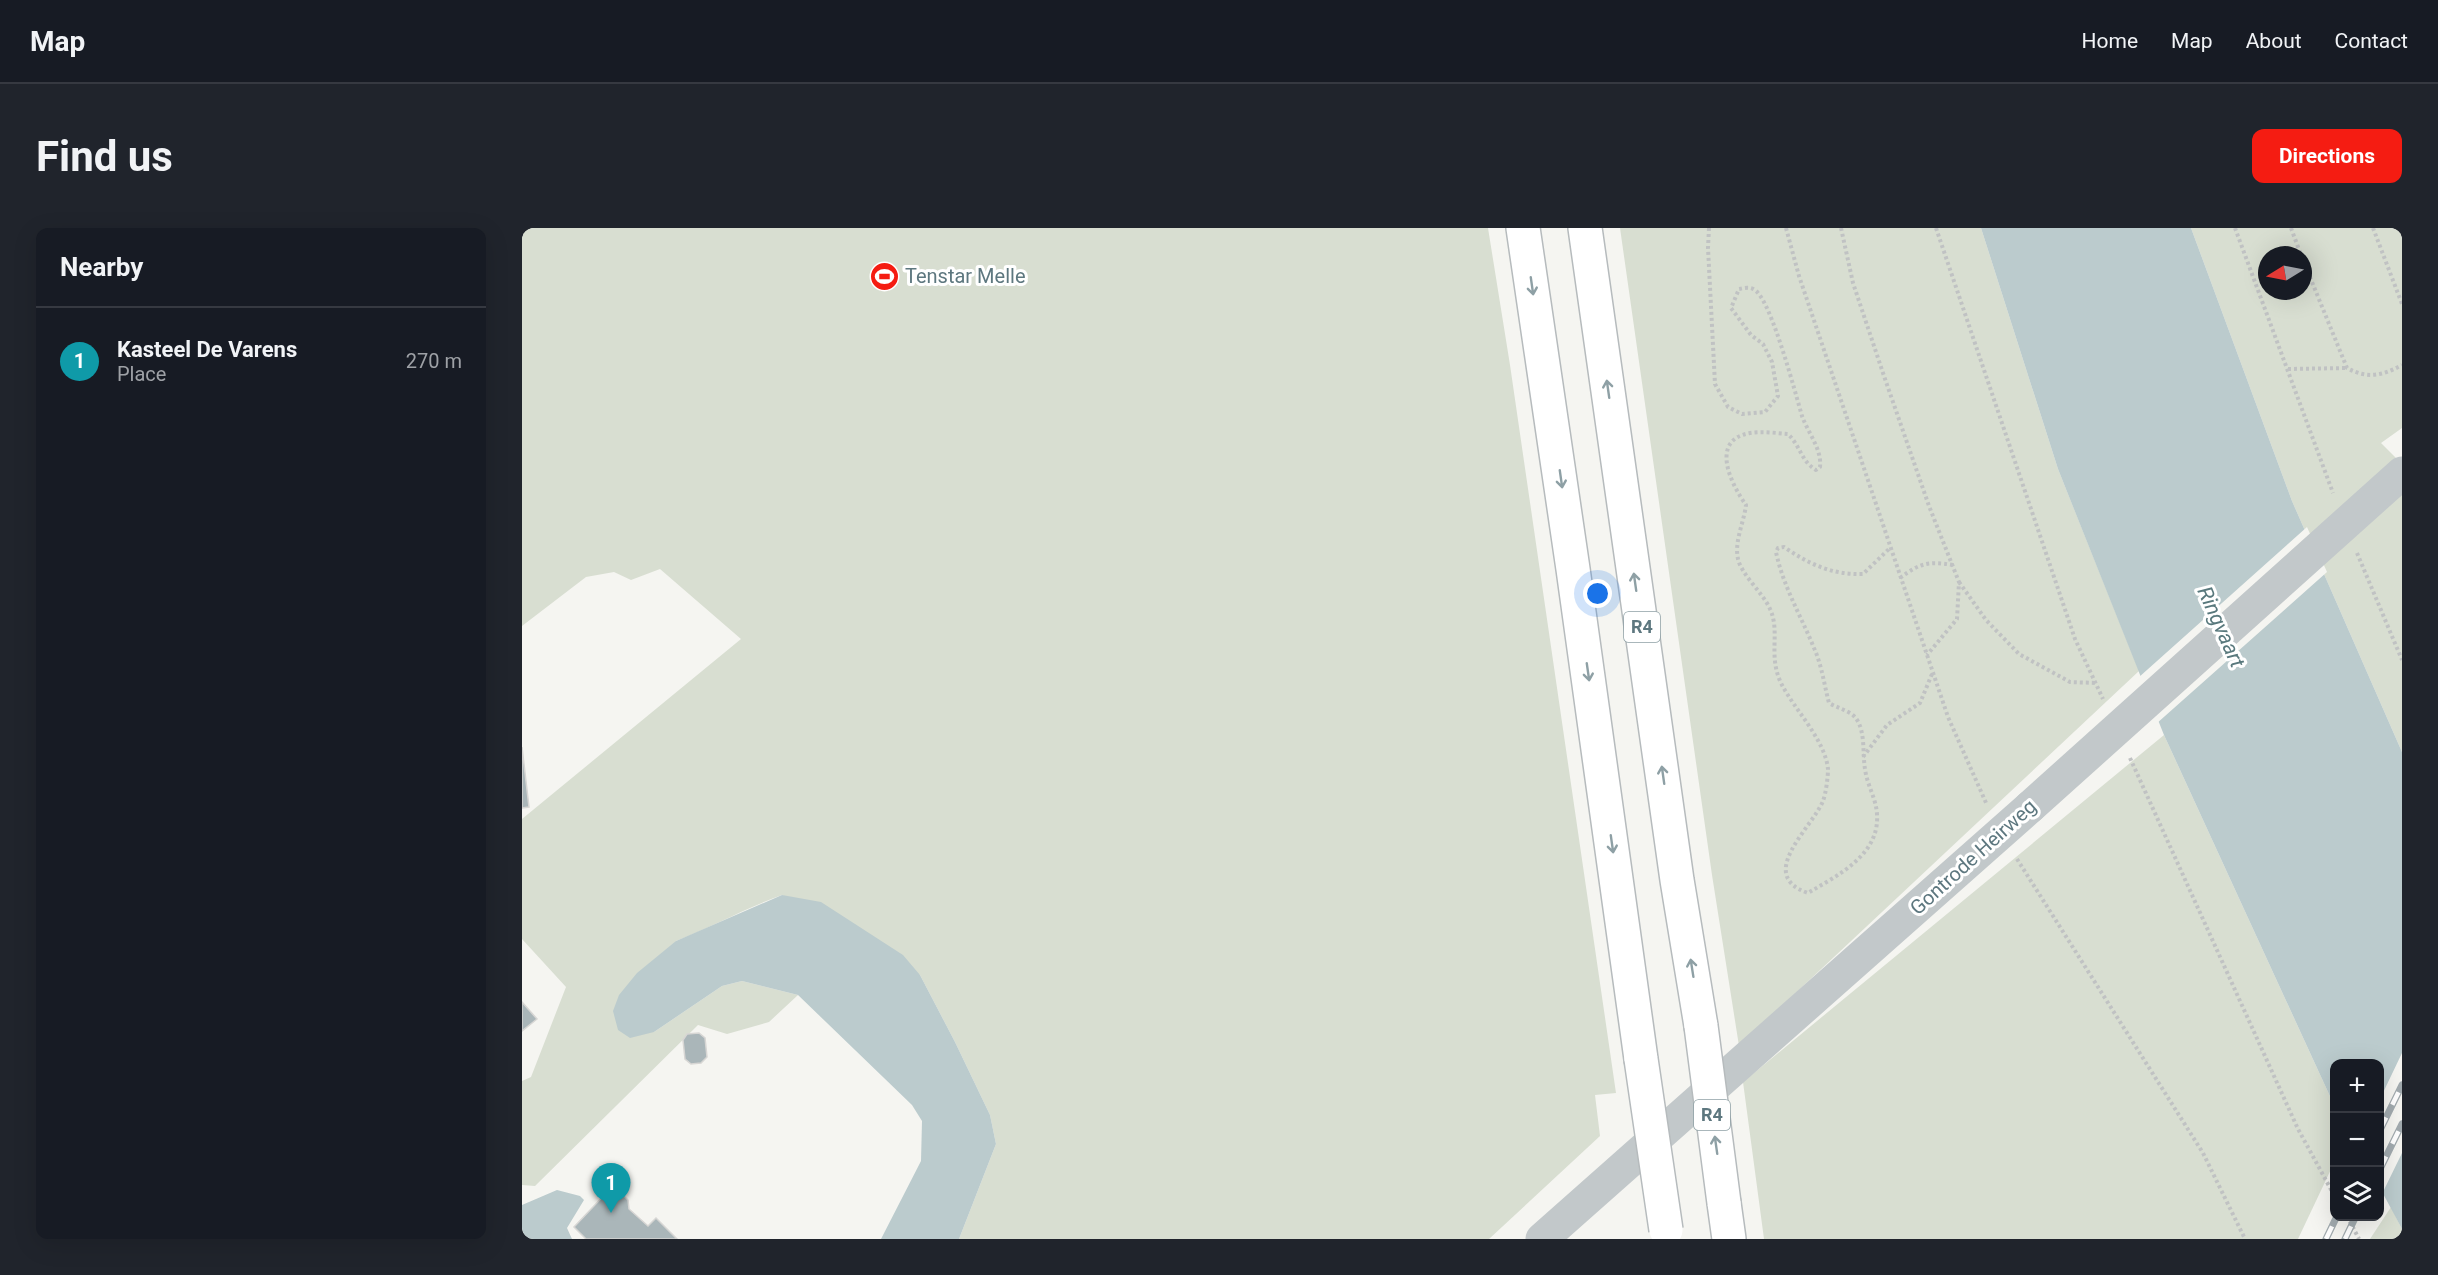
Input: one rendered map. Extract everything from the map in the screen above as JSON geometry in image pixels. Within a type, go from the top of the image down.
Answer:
[{"type":"highway","points":[[1523,228],[1575,580],[1666,1234]]},
{"type":"highway","name":"R4","points":[[1585,228],[1677,880],[1701,1026],[1729,1239]]},
{"type":"street","name":"Gontrode Heirweg","points":[[1542,1239],[2030,807],[2402,473]]},
{"type":"path","points":[[1709,228],[1715,384],[1728,407],[1742,414],[1765,412],[1778,396],[1772,362],[1763,344],[1751,335],[1731,308],[1739,290],[1748,288],[1756,290],[1766,306],[1788,366],[1803,418],[1821,457],[1820,467],[1816,470],[1806,464],[1798,444],[1788,434],[1748,433],[1735,440],[1727,449],[1726,465],[1746,505],[1739,538],[1738,560],[1763,595],[1771,611],[1774,628],[1774,665],[1795,708],[1822,750],[1828,769],[1823,800],[1797,841],[1786,864],[1786,878],[1793,888],[1808,893],[1865,853],[1876,833],[1878,815],[1874,795],[1866,778],[1860,724],[1851,714],[1829,703],[1815,649],[1780,573],[1776,552],[1778,548],[1784,547],[1811,563],[1844,575],[1863,574],[1890,548]]},
{"type":"path","points":[[1786,228],[1799,276],[1948,717],[2000,833],[2203,1153],[2245,1239]]},
{"type":"path","points":[[1841,228],[1853,283],[1880,366],[1929,506],[1959,582],[1986,620],[2019,654],[2070,682],[2096,683]]},
{"type":"path","points":[[2235,228],[2334,496]]},
{"type":"path","points":[[2291,228],[2298,246]]},
{"type":"path","points":[[2373,228],[2402,304]]},
{"type":"path","points":[[2312,282],[2347,368]]},
{"type":"path","points":[[2288,369],[2347,368],[2362,376],[2388,373],[2402,365]]},
{"type":"path","points":[[2356,551],[2402,660]]},
{"type":"path","points":[[1900,578],[1914,568],[1931,562],[1953,565]]},
{"type":"path","points":[[1927,655],[1957,619],[1959,582]]},
{"type":"path","points":[[1863,757],[1887,725],[1920,703],[1933,673]]},
{"type":"path","points":[[2350,1221],[2359,1239]]},
{"type":"shaded area","points":[[522,228],[1488,228],[1616,1093],[1595,1095],[1600,1136],[1489,1239],[959,1239],[996,1144],[990,1115],[955,1042],[920,975],[782,895],[676,941],[654,1032],[722,986],[742,981],[798,995],[769,1022],[727,1034],[698,1025],[535,1186],[522,1185],[522,1081],[531,1077],[566,987],[522,939],[522,819],[741,639],[660,569],[631,580],[614,572],[586,577],[522,626]]},
{"type":"shaded area","points":[[1620,228],[1981,228],[2058,469],[2139,671],[1739,1046],[1712,875]]},
{"type":"shaded area","points":[[2191,228],[2402,228],[2402,428],[2381,443],[2402,464],[2402,752],[2292,501]]},
{"type":"shaded area","points":[[2164,735],[2330,1096],[2330,1171],[2298,1239],[1764,1239],[1743,1082]]},
{"type":"shaded area","points":[[2391,1207],[2402,1229],[2402,1239],[2370,1239],[2384,1221]]},
{"type":"water","name":"Ringvaart","points":[[1981,228],[2191,228],[2292,501],[2402,752],[2402,1229],[2384,1195],[2384,1059],[2330,1059],[2330,1096],[2164,735],[2058,469]]},
{"type":"water","points":[[782,895],[821,902],[903,955],[920,975],[955,1042],[990,1115],[996,1144],[959,1239],[881,1239],[921,1161],[922,1121],[912,1105],[798,995],[742,981],[722,986],[654,1032],[630,1038],[618,1030],[613,1011],[619,995],[637,973],[676,941]]},
{"type":"water","points":[[557,1190],[580,1196],[584,1200],[567,1228],[572,1239],[522,1239],[522,1205]]},
{"type":"pier","points":[[2307,527],[2327,572],[2156,724],[2138,678]]},
{"type":"pier","points":[[2402,1053],[2402,1153],[2384,1190],[2384,1113],[2384,1091]]},
{"type":"building","points":[[522,747],[529,807],[522,808]]},
{"type":"building","points":[[522,1002],[537,1019],[522,1031]]},
{"type":"building","points":[[699,1033],[705,1038],[707,1057],[701,1063],[691,1064],[685,1059],[683,1040],[687,1034]]},
{"type":"building","points":[[610,1189],[614,1193],[620,1192],[628,1200],[629,1209],[648,1226],[656,1218],[677,1239],[586,1239],[574,1227]]},
{"type":"railway","points":[[2384,1122],[2402,1085]]},
{"type":"railway","points":[[2381,1167],[2402,1124]]},
{"type":"railway","points":[[2326,1239],[2335,1221]]},
{"type":"railway","points":[[2345,1239],[2354,1221]]},
{"type":"place","name":"Tenstar Melle","points":[[884,276]]},
{"type":"place","name":"Kasteel De Varens","points":[[611,1213]]}]
